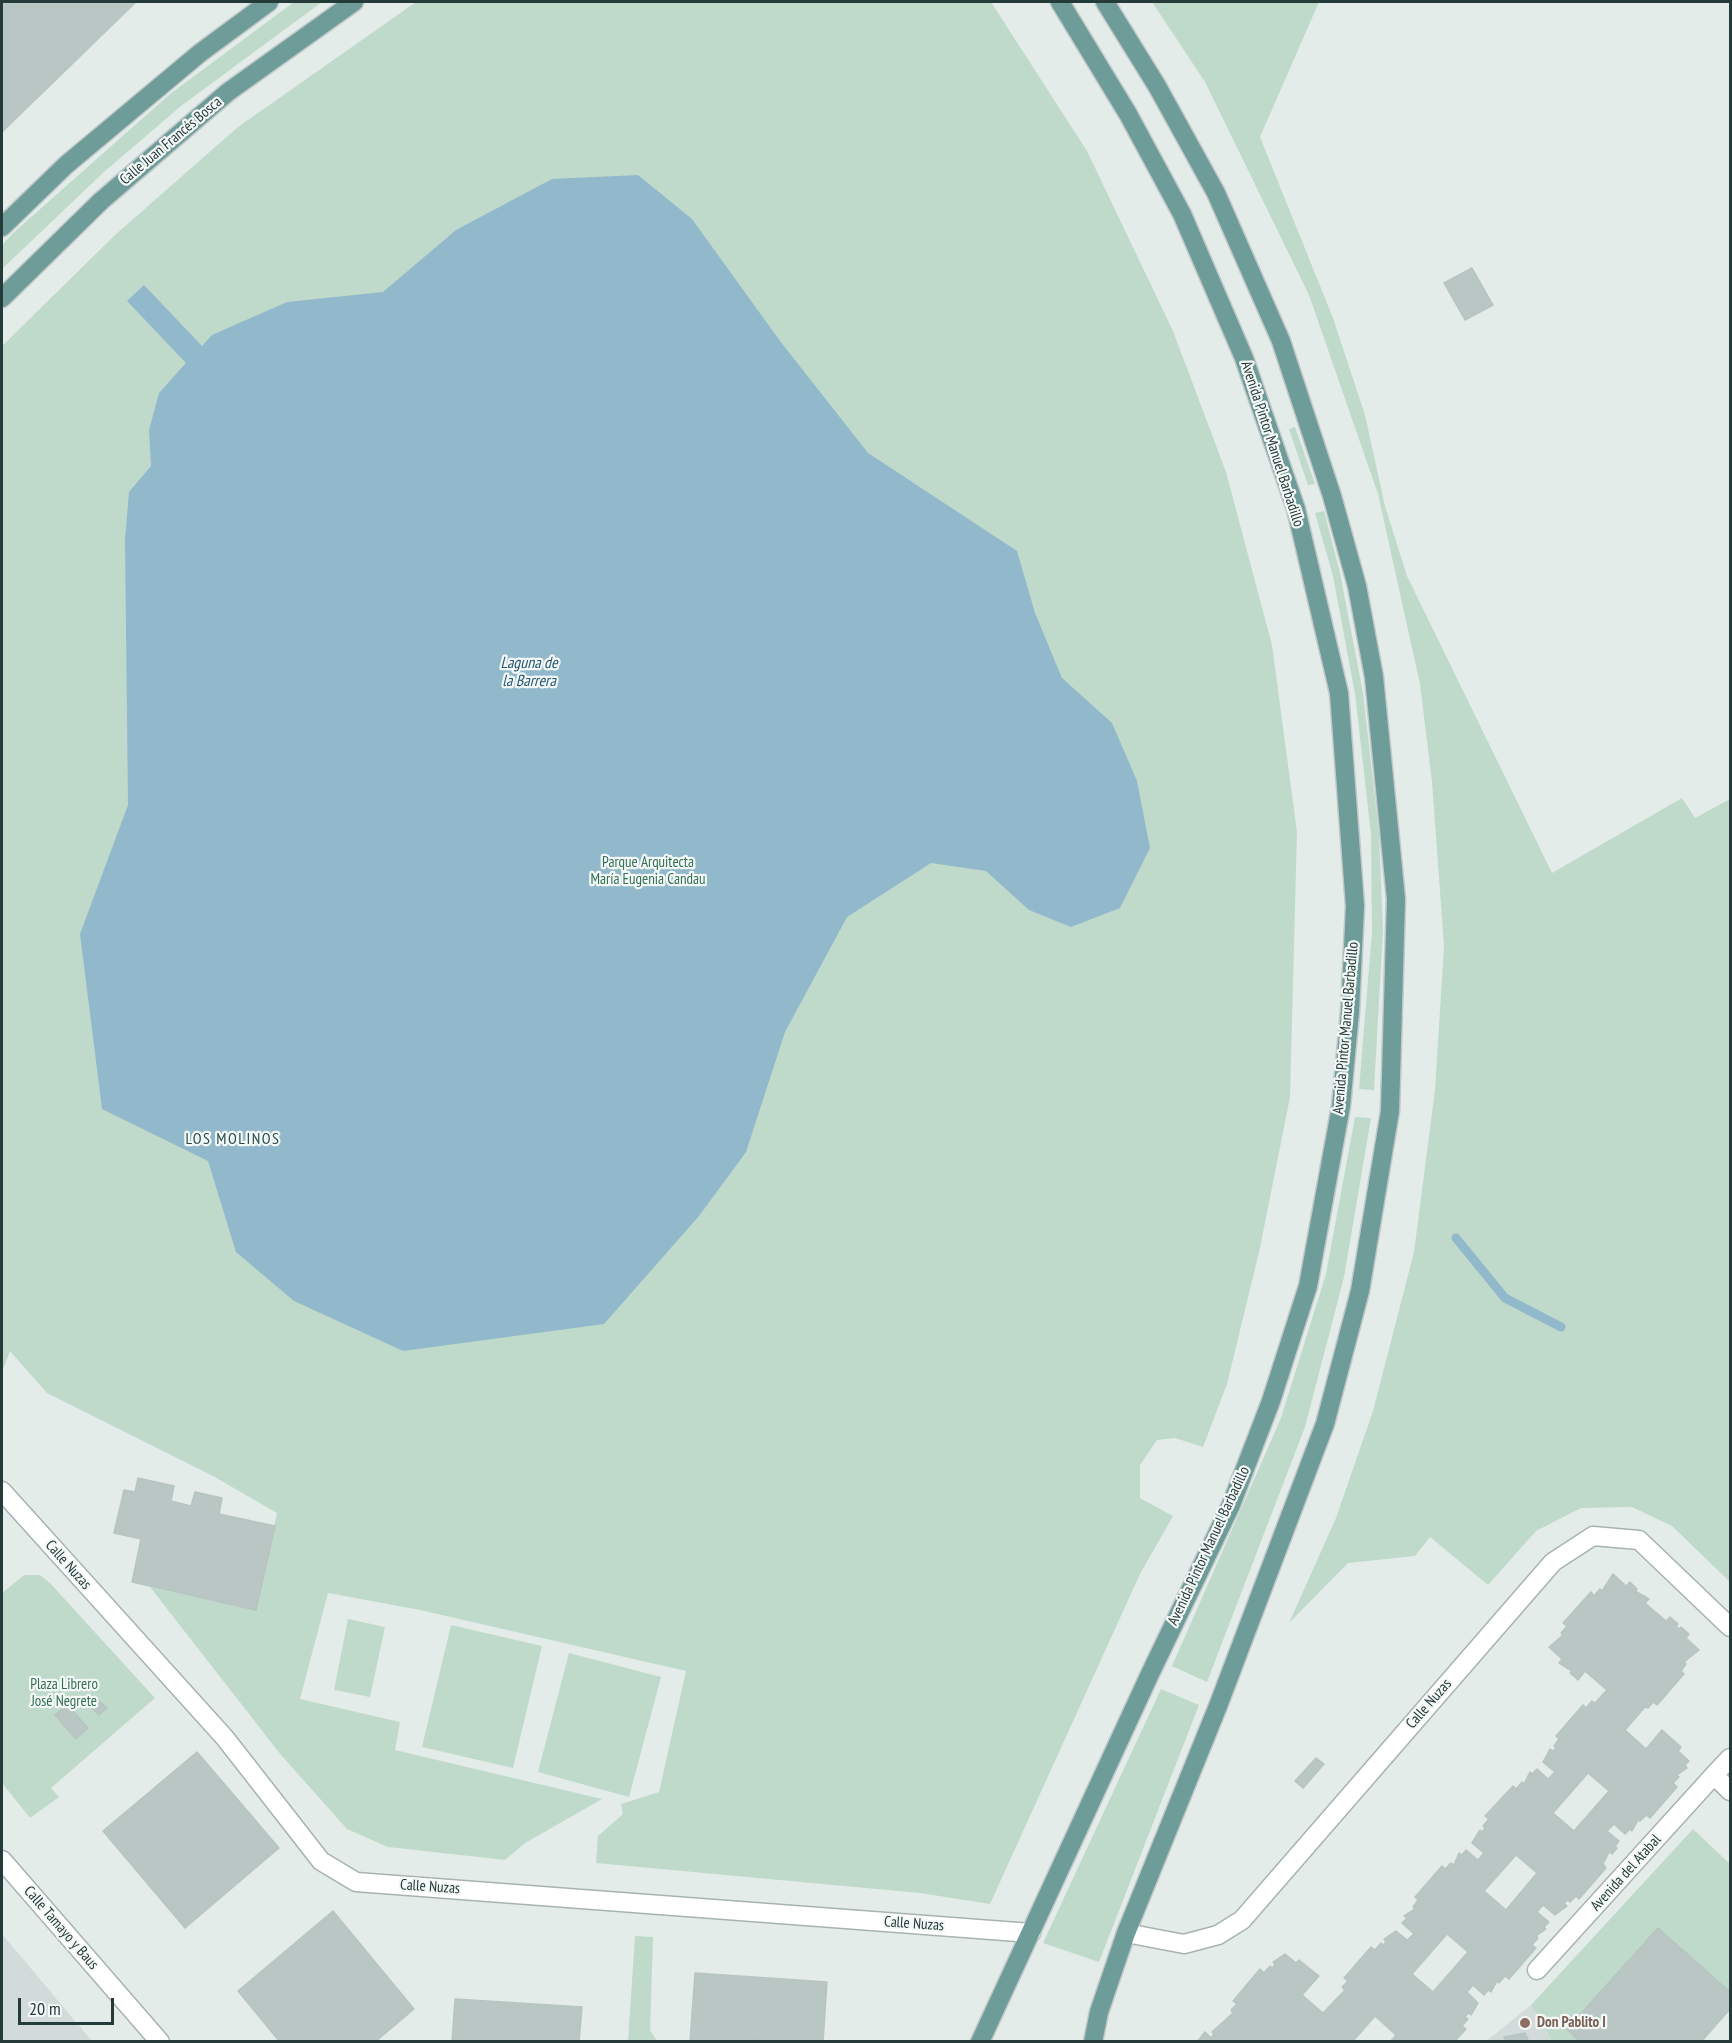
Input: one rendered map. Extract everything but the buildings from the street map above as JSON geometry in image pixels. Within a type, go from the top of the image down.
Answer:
[{"type":"main road","points":[[2,227],[84,150],[200,53],[269,2]]},
{"type":"main road","name":"Calle Juan Francés Bosca","points":[[2,298],[100,201],[228,92],[354,2]]},
{"type":"main road","name":"Avenida Pintor Manuel Barbadillo","points":[[980,2042],[1149,1676],[1231,1505],[1271,1401],[1308,1286],[1341,1106],[1350,1012],[1355,906],[1339,693],[1296,509],[1244,358],[1182,214],[1128,114],[1060,2]]},
{"type":"main road","points":[[1093,2042],[1099,2012],[1126,1933],[1218,1706],[1325,1424],[1357,1302],[1390,1111],[1396,899],[1374,677],[1357,586],[1321,463],[1281,341],[1216,193],[1156,86],[1105,2]]},
{"type":"street","name":"Calle Nuzas","points":[[2,1491],[225,1738],[321,1861],[356,1882],[1031,1933]]},
{"type":"street","name":"Calle Nuzas","points":[[1126,1933],[1184,1944],[1218,1935],[1242,1920],[1553,1563],[1593,1536],[1639,1539],[1731,1627]]},
{"type":"street","name":"Avenida del Atabal","points":[[1537,1970],[1731,1758]]},
{"type":"street","points":[[1714,1775],[1731,1791]]},
{"type":"street","name":"Calle Tamayo y Baus","points":[[2,1860],[160,2042]]},
{"type":"street","name":"Calle Tamayo y Baus","points":[[143,2023],[150,2042]]},
{"type":"shaded area","points":[[2,1934],[92,2041],[2,2041]]},
{"type":"shaded area","name":"Don Pablito I","points":[[1531,2005],[1552,2041],[1485,2042]]},
{"type":"green space","points":[[294,2],[322,2],[181,106],[104,172],[2,269],[2,245],[12,234],[170,94]]},
{"type":"green space","name":"Parque Arquitecta María Eugenia Candau","points":[[416,2],[991,2],[1087,151],[1173,331],[1226,472],[1272,645],[1297,832],[1290,1097],[1260,1248],[1227,1384],[1203,1447],[1175,1438],[1157,1440],[1140,1465],[1140,1498],[1173,1516],[1140,1574],[990,1904],[920,1893],[596,1863],[598,1836],[623,1814],[621,1804],[659,1792],[686,1671],[420,1610],[328,1593],[300,1699],[400,1722],[395,1750],[602,1799],[525,1843],[505,1860],[388,1847],[347,1829],[281,1755],[150,1587],[256,1610],[277,1513],[213,1476],[47,1393],[10,1351],[2,1372],[2,346],[115,235],[238,127]]},
{"type":"green space","points":[[1152,2],[1319,2],[1260,137],[1333,318],[1365,415],[1385,506],[1407,576],[1552,873],[1682,798],[1695,818],[1730,799],[1730,1582],[1672,1526],[1632,1507],[1581,1508],[1536,1531],[1488,1585],[1430,1537],[1415,1556],[1348,1563],[1289,1623],[1336,1518],[1373,1411],[1414,1252],[1435,1090],[1444,946],[1432,782],[1420,684],[1378,494],[1309,295],[1205,82]]},
{"type":"green space","points":[[1295,427],[1315,484],[1308,485],[1289,429]]},
{"type":"green space","points":[[1324,511],[1340,573],[1363,693],[1379,833],[1383,930],[1374,1090],[1359,1089],[1372,932],[1371,834],[1355,694],[1333,576],[1315,513]]},
{"type":"green space","points":[[1355,1117],[1371,1118],[1344,1277],[1305,1427],[1207,1682],[1172,1666],[1281,1418],[1326,1274]]},
{"type":"green space","name":"Plaza Librero José Negrete","points":[[24,1575],[40,1575],[50,1583],[155,1698],[51,1788],[59,1797],[30,1818],[2,1783],[2,1593]]},
{"type":"green space","points":[[348,1619],[385,1627],[370,1697],[334,1690]]},
{"type":"green space","points":[[451,1625],[542,1646],[513,1768],[422,1747]]},
{"type":"green space","points":[[569,1653],[661,1677],[629,1797],[538,1772]]},
{"type":"green space","points":[[1161,1689],[1199,1705],[1099,1962],[1043,1943]]},
{"type":"green space","points":[[1693,1829],[1730,1864],[1730,1992],[1658,1928],[1567,2029],[1580,2041],[1552,2041],[1531,2005]]},
{"type":"green space","points":[[635,1936],[653,1937],[650,2030],[657,2041],[628,2041]]},
{"type":"water","name":"Laguna de la Barrera","points":[[638,175],[692,219],[780,341],[868,453],[1017,551],[1035,613],[1062,678],[1112,723],[1137,781],[1150,848],[1120,908],[1071,927],[1029,910],[986,871],[931,863],[847,917],[785,1032],[746,1152],[699,1216],[604,1324],[403,1351],[294,1301],[236,1252],[208,1161],[102,1109],[80,934],[128,805],[125,540],[129,492],[151,466],[149,430],[159,393],[186,363],[127,301],[144,285],[202,346],[212,335],[287,302],[383,292],[456,230],[552,179]]},
{"type":"waterway","points":[[1456,1238],[1505,1298],[1561,1327]]},
{"type":"place","name":"Don Pablito I","points":[[1525,2023]]},
{"type":"district","name":"LOS MOLINOS","points":[[233,1139]]}]
